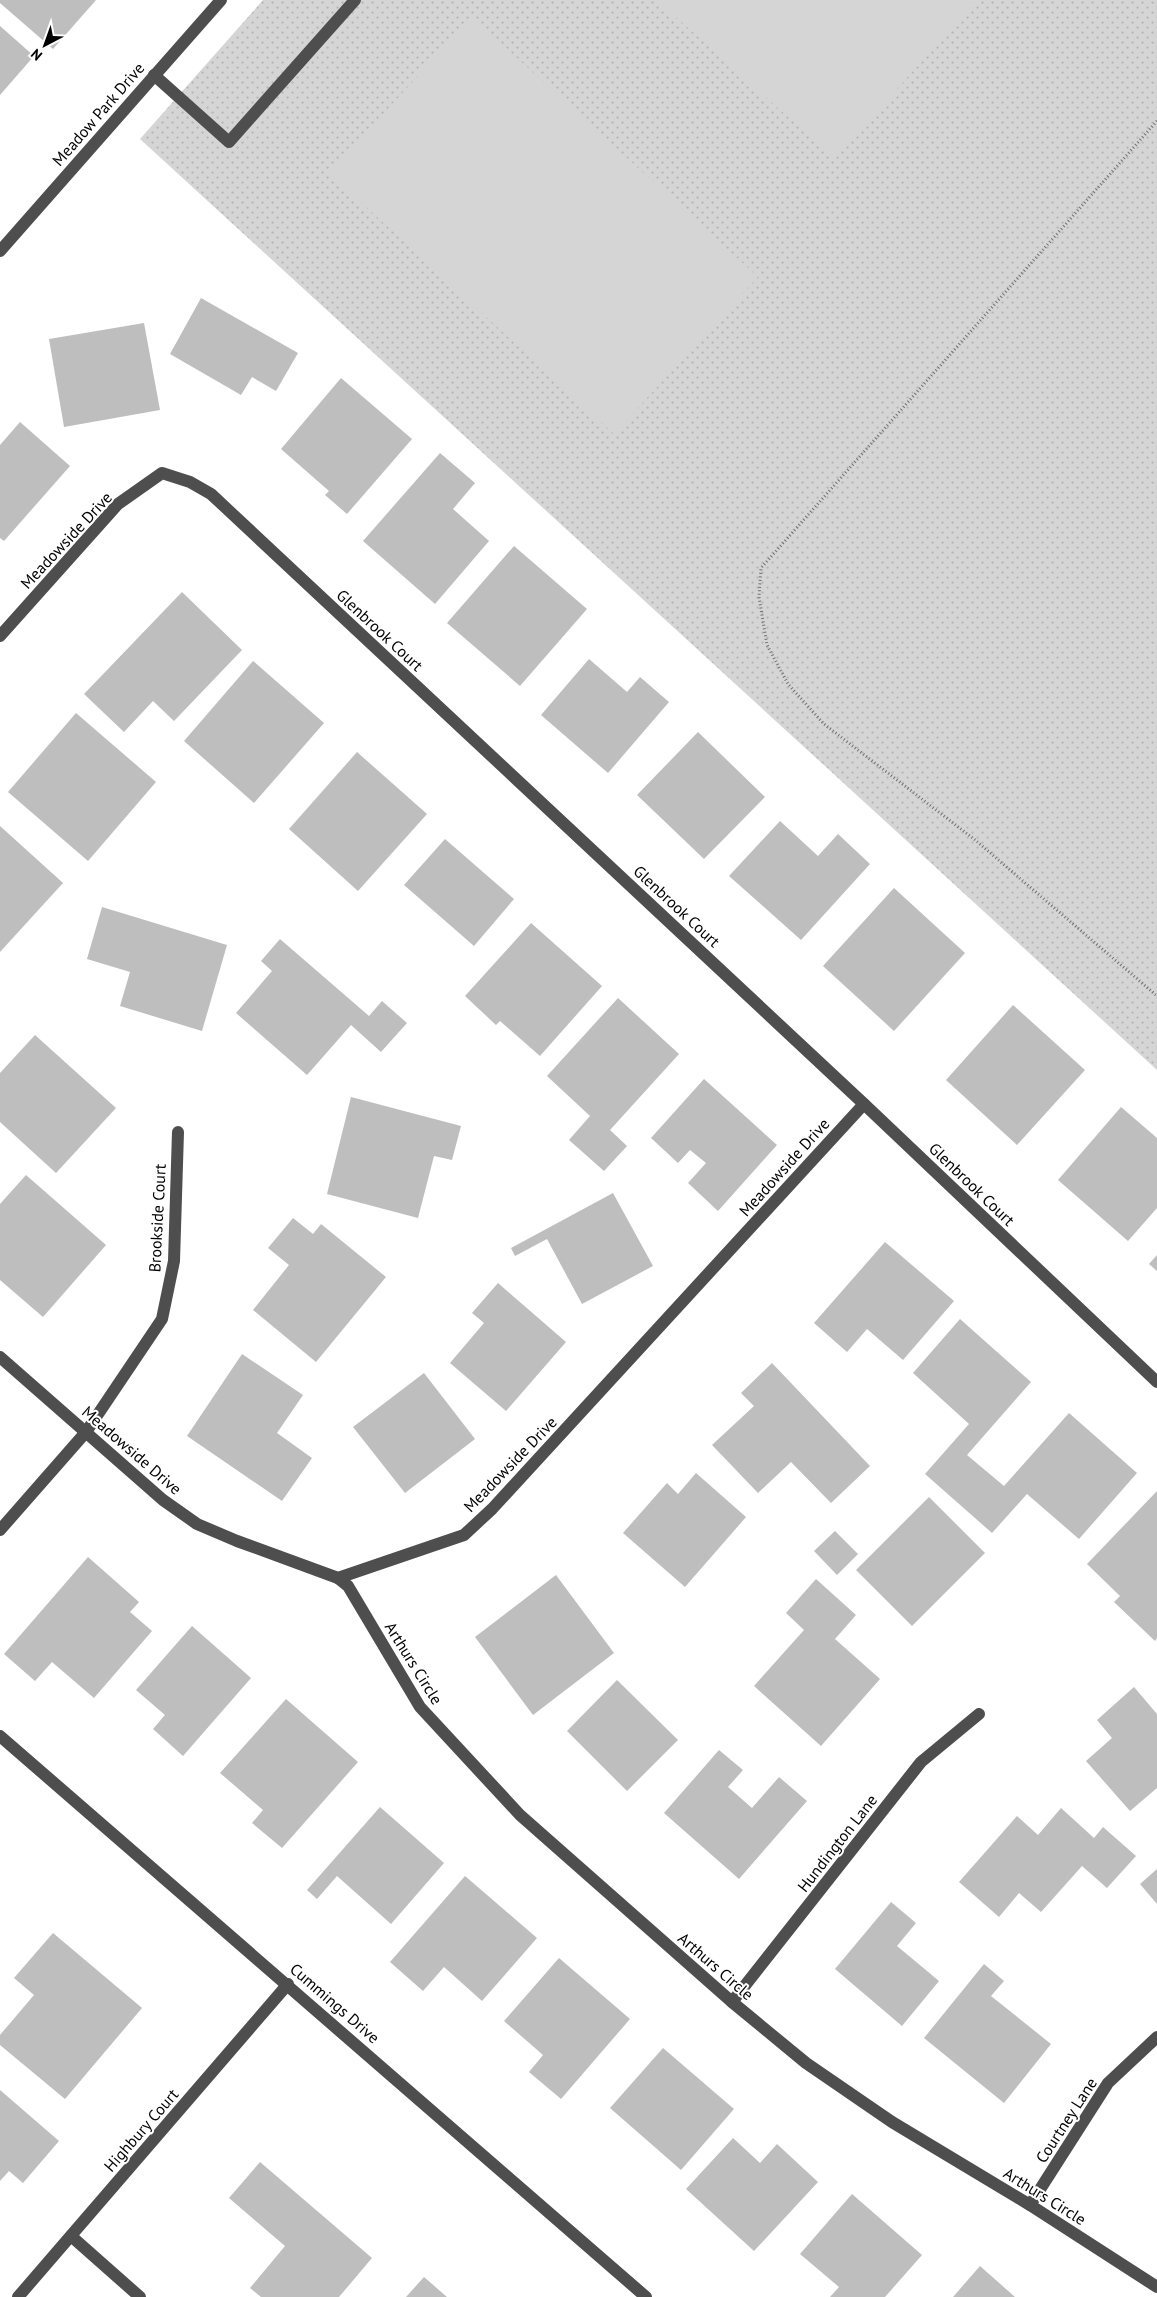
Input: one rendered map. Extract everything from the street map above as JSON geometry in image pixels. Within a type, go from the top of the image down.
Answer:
[{"type":"street","name":"Meadow Park Drive","points":[[2,245],[221,0]]},
{"type":"street","points":[[154,76],[230,142],[355,0]]},
{"type":"street","name":"Meadowside Drive","points":[[0,636],[118,504],[162,473]]},
{"type":"street","name":"Glenbrook Court","points":[[162,473],[190,482],[211,494],[864,1104],[1157,1382]]},
{"type":"street","name":"Meadowside Drive","points":[[0,1357],[163,1500],[197,1524],[237,1541],[338,1578],[464,1535],[492,1509],[864,1104]]},
{"type":"street","name":"Brookside Court","points":[[0,1530],[86,1432],[162,1319],[174,1261],[178,1132]]},
{"type":"street","name":"Arthurs Circle","points":[[338,1578],[348,1586],[420,1708],[520,1816],[732,2002],[806,2063],[892,2122],[1030,2205],[1157,2287]]},
{"type":"street","name":"Hundington Lane","points":[[732,2002],[921,1762],[979,1714]]},
{"type":"street","name":"Cummings Drive","points":[[0,1736],[288,1984],[646,2297]]},
{"type":"street","name":"Highbury Court","points":[[18,2297],[288,1984]]},
{"type":"street","name":"Courtney Lane","points":[[1030,2205],[1108,2083],[1157,2037]]},
{"type":"street","points":[[70,2236],[140,2297]]},
{"type":"path","points":[[1157,121],[761,568],[759,597],[767,645],[788,684],[824,724],[974,839],[1157,996]]},
{"type":"shaded area","points":[[263,0],[1157,0],[1157,1070],[140,139]]},
{"type":"shaded area","points":[[657,0],[976,0],[835,159]]},
{"type":"shaded area","points":[[472,17],[758,277],[614,434],[329,173]]},
{"type":"building","points":[[0,0],[96,0],[53,49],[0,3]]},
{"type":"building","points":[[0,26],[34,56],[0,95]]},
{"type":"building","points":[[201,298],[298,353],[276,391],[252,377],[241,395],[170,354]]},
{"type":"building","points":[[144,323],[160,410],[64,427],[49,339]]},
{"type":"building","points":[[341,378],[412,439],[347,514],[325,495],[329,491],[281,449]]},
{"type":"building","points":[[20,422],[70,466],[4,541],[0,538],[0,445]]},
{"type":"building","points":[[440,453],[475,483],[453,509],[489,541],[435,604],[363,541]]},
{"type":"building","points":[[514,546],[587,609],[520,686],[447,623]]},
{"type":"building","points":[[182,592],[242,650],[174,721],[153,701],[124,732],[84,694]]},
{"type":"building","points":[[589,659],[627,692],[640,677],[669,702],[608,773],[541,715]]},
{"type":"building","points":[[253,661],[324,723],[254,803],[184,741]]},
{"type":"building","points":[[76,713],[156,782],[88,861],[8,792]]},
{"type":"building","points":[[698,732],[765,797],[704,859],[637,795]]},
{"type":"building","points":[[357,752],[427,814],[358,891],[289,829]]},
{"type":"building","points":[[780,821],[818,856],[838,834],[870,864],[801,940],[729,876]]},
{"type":"building","points":[[0,826],[63,883],[0,952]]},
{"type":"building","points":[[445,839],[514,899],[474,946],[404,885]]},
{"type":"building","points":[[894,888],[965,953],[894,1031],[823,966]]},
{"type":"building","points":[[102,907],[227,945],[202,1031],[120,1006],[130,972],[87,959]]},
{"type":"building","points":[[531,923],[602,986],[540,1056],[500,1021],[496,1025],[465,996]]},
{"type":"building","points":[[280,939],[369,1016],[382,1001],[407,1023],[381,1052],[351,1025],[307,1075],[236,1013],[272,971],[261,961]]},
{"type":"building","points":[[618,998],[679,1054],[610,1130],[627,1146],[604,1171],[569,1140],[590,1116],[547,1076]]},
{"type":"building","points":[[1013,1005],[1085,1070],[1017,1145],[946,1080]]},
{"type":"building","points":[[35,1035],[116,1108],[56,1173],[0,1122],[0,1073]]},
{"type":"building","points":[[704,1079],[777,1145],[718,1211],[688,1183],[706,1163],[690,1150],[678,1163],[651,1138]]},
{"type":"building","points":[[351,1097],[461,1126],[452,1160],[434,1156],[418,1218],[327,1194]]},
{"type":"building","points":[[1121,1107],[1157,1138],[1157,1208],[1128,1241],[1058,1180]]},
{"type":"building","points":[[26,1175],[106,1245],[43,1317],[0,1280],[0,1204]]},
{"type":"building","points":[[613,1193],[653,1266],[582,1304],[547,1239],[515,1256],[511,1248]]},
{"type":"building","points":[[293,1218],[313,1234],[321,1224],[386,1277],[316,1362],[253,1310],[289,1265],[268,1248]]},
{"type":"building","points":[[885,1242],[954,1301],[903,1360],[867,1329],[847,1352],[814,1323]]},
{"type":"building","points":[[1157,1255],[1157,1271],[1149,1264]]},
{"type":"building","points":[[498,1283],[566,1342],[506,1411],[450,1363],[484,1323],[472,1313]]},
{"type":"building","points":[[960,1319],[1031,1382],[967,1455],[1004,1486],[1069,1413],[1137,1473],[1079,1539],[1027,1494],[992,1533],[925,1474],[969,1424],[913,1373]]},
{"type":"building","points":[[242,1354],[303,1395],[277,1433],[312,1458],[282,1501],[187,1436]]},
{"type":"building","points":[[772,1363],[870,1466],[831,1503],[791,1462],[758,1493],[712,1445],[754,1406],[741,1393]]},
{"type":"building","points":[[424,1373],[475,1439],[405,1493],[353,1427]]},
{"type":"building","points":[[696,1473],[746,1517],[685,1587],[623,1533],[667,1483],[678,1494]]},
{"type":"building","points":[[1157,1491],[1157,1638],[1155,1641],[1114,1602],[1120,1596],[1087,1564]]},
{"type":"building","points":[[929,1497],[985,1553],[912,1626],[856,1570]]},
{"type":"building","points":[[835,1531],[858,1554],[837,1575],[814,1551]]},
{"type":"building","points":[[88,1557],[139,1602],[130,1612],[152,1631],[94,1698],[52,1662],[35,1681],[4,1654]]},
{"type":"building","points":[[556,1575],[614,1653],[533,1715],[475,1637]]},
{"type":"building","points":[[816,1579],[856,1615],[835,1639],[880,1679],[821,1746],[754,1686],[804,1630],[786,1613]]},
{"type":"building","points":[[192,1626],[251,1678],[183,1756],[153,1729],[165,1715],[136,1690]]},
{"type":"building","points":[[617,1680],[678,1740],[627,1791],[567,1731]]},
{"type":"building","points":[[1134,1687],[1157,1714],[1157,1788],[1130,1811],[1086,1761],[1112,1738],[1097,1720]]},
{"type":"building","points":[[286,1699],[358,1762],[282,1848],[252,1823],[263,1810],[220,1773]]},
{"type":"building","points":[[719,1750],[743,1770],[728,1787],[752,1808],[779,1777],[807,1801],[739,1879],[664,1813]]},
{"type":"building","points":[[380,1807],[444,1863],[391,1924],[337,1876],[317,1899],[307,1890]]},
{"type":"building","points":[[1061,1808],[1094,1838],[1103,1827],[1136,1856],[1107,1888],[1082,1866],[1041,1912],[1019,1893],[999,1917],[959,1882],[1017,1816],[1038,1835]]},
{"type":"building","points":[[1157,1869],[1157,1904],[1140,1884]]},
{"type":"building","points":[[465,1876],[537,1938],[482,2001],[444,1967],[423,1991],[390,1962]]},
{"type":"building","points":[[891,1902],[916,1923],[897,1946],[939,1981],[902,2026],[835,1969]]},
{"type":"building","points":[[53,1933],[142,2008],[65,2099],[0,2045],[0,2035],[34,1995],[14,1978]]},
{"type":"building","points":[[559,1958],[630,2019],[561,2099],[529,2072],[543,2055],[504,2021]]},
{"type":"building","points":[[984,1964],[1004,1981],[991,1996],[1051,2044],[1004,2103],[924,2038]]},
{"type":"building","points":[[663,2048],[734,2109],[681,2170],[610,2108]]},
{"type":"building","points":[[0,2090],[59,2141],[23,2183],[9,2171],[0,2181]]},
{"type":"building","points":[[733,2138],[760,2163],[777,2144],[818,2182],[754,2251],[686,2189]]},
{"type":"building","points":[[260,2162],[372,2258],[339,2297],[261,2297],[250,2288],[285,2246],[229,2198]]},
{"type":"building","points":[[852,2194],[922,2255],[885,2297],[830,2297],[839,2287],[800,2254]]},
{"type":"building","points":[[980,2266],[1015,2297],[953,2297]]},
{"type":"building","points":[[424,2277],[447,2297],[406,2297]]}]
